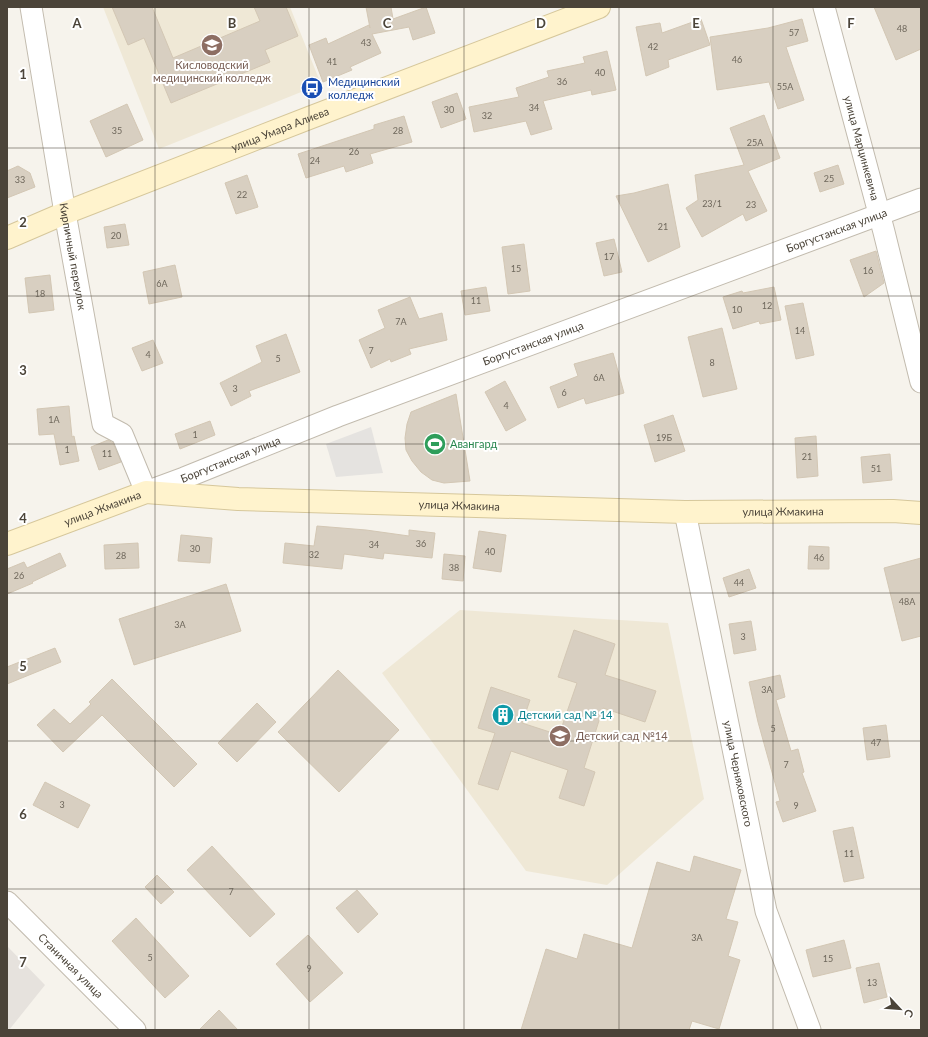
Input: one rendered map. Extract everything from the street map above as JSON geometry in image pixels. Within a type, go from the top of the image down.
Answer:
[{"type":"street","name":"Кирпичный переулок","points":[[31,7],[65,213],[103,424],[122,434],[146,492]]},
{"type":"street","name":"улица Умара Алиева","points":[[7,238],[65,213],[302,120],[599,7]]},
{"type":"street","name":"улица Марцинкевича","points":[[824,7],[921,382]]},
{"type":"street","name":"Боргустанская улица","points":[[146,492],[338,416],[921,199]]},
{"type":"street","name":"улица Жмакина","points":[[7,544],[146,492],[238,499],[685,512],[893,511],[921,513]]},
{"type":"street","name":"улица Черняховского","points":[[685,512],[766,911],[810,1030]]},
{"type":"street","name":"Станичная улица","points":[[7,902],[135,1030]]},
{"type":"shaded area","name":"Кисловодский медицинский колледж","points":[[103,7],[290,7],[321,84],[159,149]]},
{"type":"shaded area","points":[[371,427],[383,473],[336,477],[326,444]]},
{"type":"shaded area","name":"Детский сад №14","points":[[460,610],[668,623],[704,799],[607,885],[526,871],[382,673]]},
{"type":"shaded area","points":[[7,946],[45,985],[9,1030],[7,1030]]},
{"type":"building","points":[[112,7],[152,7],[173,58],[260,21],[254,7],[286,7],[298,36],[265,50],[270,62],[171,103],[144,38],[128,45]]},
{"type":"building","points":[[366,7],[391,7],[393,19],[426,7],[435,33],[413,40],[409,27],[372,34],[381,53],[350,67],[352,70],[323,82],[309,45],[326,38],[328,44],[369,25],[370,28]]},
{"type":"building","points":[[874,7],[921,7],[921,49],[896,60]]},
{"type":"building","points":[[701,19],[710,45],[668,60],[669,67],[646,76],[636,27],[660,23],[662,33]]},
{"type":"building","points":[[802,19],[808,41],[786,47],[804,100],[778,109],[769,82],[717,90],[710,37],[768,28]]},
{"type":"building","points":[[607,51],[616,90],[592,95],[591,90],[543,101],[552,129],[531,135],[526,121],[474,132],[469,107],[519,97],[516,88],[549,77],[547,71],[585,63],[583,57]]},
{"type":"building","points":[[457,93],[466,119],[441,128],[432,102]]},
{"type":"building","points":[[127,104],[143,140],[106,157],[90,121]]},
{"type":"building","points":[[764,115],[780,158],[748,171],[767,211],[746,221],[743,214],[702,237],[686,208],[698,200],[695,175],[744,165],[730,128]]},
{"type":"building","points":[[404,116],[412,142],[370,154],[373,163],[346,172],[344,166],[306,178],[298,154],[374,129],[374,125]]},
{"type":"building","points":[[838,165],[844,184],[820,192],[814,173]]},
{"type":"building","points":[[18,166],[30,173],[35,187],[7,198],[7,171]]},
{"type":"building","points":[[247,175],[258,207],[236,214],[225,183]]},
{"type":"building","points":[[668,184],[680,247],[648,262],[616,196]]},
{"type":"building","points":[[125,224],[129,245],[107,248],[104,227]]},
{"type":"building","points":[[614,239],[622,272],[604,276],[596,243]]},
{"type":"building","points":[[524,244],[530,291],[508,294],[502,247]]},
{"type":"building","points":[[876,251],[884,283],[864,297],[850,260]]},
{"type":"building","points":[[175,265],[182,297],[149,304],[143,272]]},
{"type":"building","points":[[50,275],[54,310],[29,313],[25,278]]},
{"type":"building","points":[[486,287],[490,311],[465,315],[461,291]]},
{"type":"building","points":[[774,287],[781,320],[760,324],[759,321],[733,329],[723,297],[742,291],[743,293]]},
{"type":"building","points":[[410,297],[419,319],[442,313],[447,340],[409,349],[411,354],[391,362],[390,359],[371,368],[359,340],[385,328],[378,310]]},
{"type":"building","points":[[803,303],[814,355],[796,359],[785,306]]},
{"type":"building","points":[[722,328],[737,389],[703,397],[688,337]]},
{"type":"building","points":[[286,334],[300,372],[249,391],[251,396],[231,406],[220,383],[262,362],[256,346]]},
{"type":"building","points":[[153,340],[163,363],[142,371],[132,348]]},
{"type":"building","points":[[613,353],[624,393],[586,404],[584,398],[558,408],[550,387],[578,376],[574,364]]},
{"type":"building","points":[[505,381],[526,420],[506,431],[485,392]]},
{"type":"building","name":"Авангард","points":[[456,394],[470,481],[444,483],[432,480],[421,472],[412,461],[406,450],[405,438],[411,412]]},
{"type":"building","points":[[69,406],[72,437],[74,436],[79,461],[60,465],[54,434],[39,435],[37,409]]},
{"type":"building","points":[[673,415],[685,451],[655,462],[644,425]]},
{"type":"building","points":[[210,421],[215,435],[180,449],[175,434]]},
{"type":"building","points":[[816,436],[818,476],[797,478],[795,438]]},
{"type":"building","points":[[108,440],[113,443],[121,462],[99,470],[91,447]]},
{"type":"building","points":[[890,454],[892,480],[863,483],[861,457]]},
{"type":"building","points":[[317,526],[366,530],[409,536],[409,530],[435,533],[432,558],[384,553],[383,559],[344,554],[342,569],[283,563],[285,543],[314,546]]},
{"type":"building","points":[[479,531],[506,535],[501,572],[473,568]]},
{"type":"building","points":[[181,535],[212,538],[210,563],[178,561]]},
{"type":"building","points":[[138,543],[139,568],[105,569],[104,545]]},
{"type":"building","points":[[809,546],[829,547],[829,569],[808,569]]},
{"type":"building","points":[[60,553],[66,566],[32,582],[33,583],[7,594],[7,569],[24,562],[27,568]]},
{"type":"building","points":[[444,554],[465,556],[463,581],[442,579]]},
{"type":"building","points":[[921,558],[921,636],[902,641],[884,568]]},
{"type":"building","points":[[749,569],[756,588],[729,597],[723,578]]},
{"type":"building","points":[[226,584],[241,631],[134,665],[119,619]]},
{"type":"building","points":[[751,621],[756,650],[734,654],[729,624]]},
{"type":"building","name":"Детский сад № 14","points":[[574,630],[615,644],[605,675],[656,691],[645,722],[603,708],[584,768],[595,772],[584,806],[559,798],[568,770],[511,751],[498,790],[478,784],[495,733],[478,728],[491,687],[530,700],[522,723],[559,735],[577,683],[558,677]]},
{"type":"building","points":[[55,648],[61,662],[7,684],[7,667]]},
{"type":"building","points":[[338,670],[399,730],[339,792],[278,732]]},
{"type":"building","points":[[780,675],[785,697],[776,700],[791,751],[798,749],[804,772],[802,773],[816,811],[783,822],[776,802],[780,801],[758,722],[749,682]]},
{"type":"building","points":[[112,679],[197,764],[174,787],[102,715],[63,752],[37,725],[54,709],[70,724],[91,704],[89,702]]},
{"type":"building","points":[[257,703],[276,722],[237,762],[218,743]]},
{"type":"building","points":[[886,725],[890,757],[867,760],[863,728]]},
{"type":"building","points":[[45,782],[90,805],[78,828],[33,805]]},
{"type":"building","points":[[853,827],[864,878],[844,882],[833,831]]},
{"type":"building","points":[[212,846],[275,914],[250,937],[187,870]]},
{"type":"building","points":[[694,856],[741,870],[726,919],[738,922],[728,956],[740,960],[719,1029],[692,1021],[689,1030],[521,1030],[546,949],[577,959],[584,934],[632,948],[657,862],[690,872]]},
{"type":"building","points":[[157,875],[174,892],[161,904],[145,887]]},
{"type":"building","points":[[357,890],[378,914],[358,933],[336,908]]},
{"type":"building","points":[[136,918],[189,976],[165,998],[112,941]]},
{"type":"building","points":[[308,935],[343,973],[310,1002],[276,964]]},
{"type":"building","points":[[844,940],[851,968],[813,977],[806,950]]},
{"type":"building","points":[[879,963],[887,997],[864,1003],[856,968]]},
{"type":"building","points":[[219,1010],[238,1030],[199,1030]]},
{"type":"place","name":"Кисловодский медицинский колледж","points":[[212,45]]},
{"type":"place","name":"Медицинский колледж","points":[[312,88]]},
{"type":"place","name":"Авангард","points":[[435,444]]},
{"type":"place","name":"Детский сад № 14","points":[[503,715]]},
{"type":"place","name":"Детский сад №14","points":[[560,736]]}]
